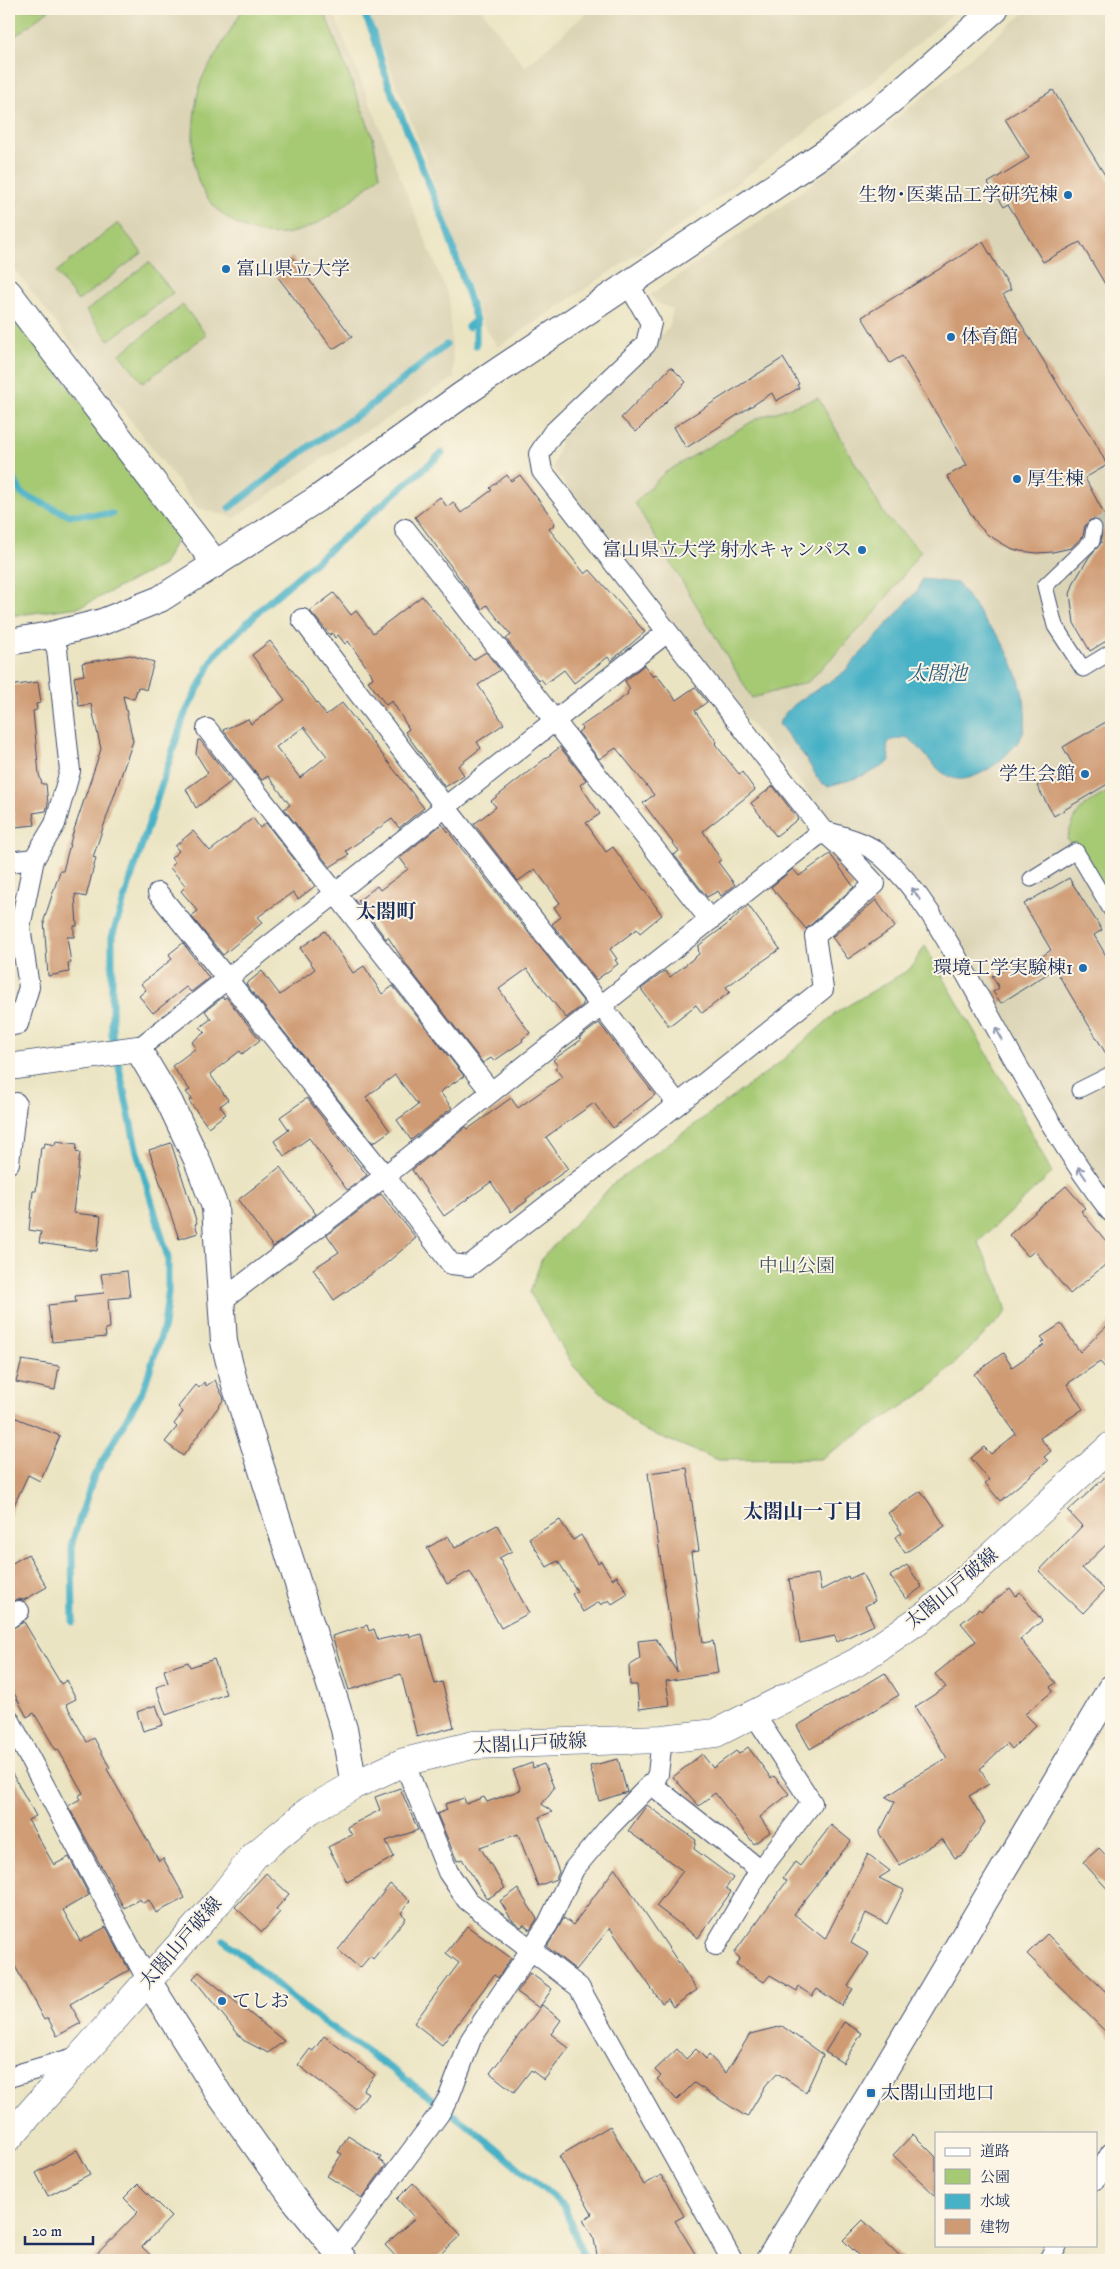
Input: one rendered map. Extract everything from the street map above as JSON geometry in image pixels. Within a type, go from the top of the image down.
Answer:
[{"type":"main road","name":"太閤山戸破線","points":[[9,2137],[218,1902],[254,1856],[310,1810],[354,1785],[404,1762],[473,1745],[662,1739],[716,1733],[857,1662],[930,1612],[1111,1446]]},
{"type":"street","points":[[9,642],[50,635],[102,622],[160,599],[216,564],[317,499],[462,395],[826,152],[894,98],[995,9]]},
{"type":"street","points":[[158,893],[384,1176],[451,1264],[469,1266],[823,989],[815,936],[875,884],[842,847],[823,831],[542,471],[540,454],[552,434],[646,344],[651,323],[629,285]]},
{"type":"street","points":[[9,293],[216,564]]},
{"type":"street","points":[[1094,528],[1092,541],[1044,586],[1055,626],[1083,669],[1111,652]]},
{"type":"street","points":[[405,529],[710,920]]},
{"type":"street","points":[[302,619],[446,808],[678,1104]]},
{"type":"street","points":[[9,1067],[123,1051],[228,979],[666,632]]},
{"type":"street","points":[[9,1026],[18,1024],[29,987],[20,927],[34,859],[55,824],[70,771],[57,650],[50,635]]},
{"type":"street","points":[[207,729],[491,1092]]},
{"type":"street","points":[[220,1302],[602,1006],[823,831]]},
{"type":"street","points":[[823,831],[862,842],[882,856],[912,888],[959,961],[1036,1098],[1082,1174],[1111,1212]]},
{"type":"street","points":[[1031,879],[1076,851],[1111,910]]},
{"type":"street","points":[[9,862],[34,859]]},
{"type":"street","points":[[123,1051],[170,1103],[197,1160],[215,1207],[224,1342],[235,1385],[344,1729],[354,1785]]},
{"type":"street","points":[[1079,1090],[1111,1074]]},
{"type":"street","points":[[9,1163],[16,1103]]},
{"type":"street","points":[[769,2260],[871,2093],[1111,1688]]},
{"type":"street","points":[[716,1945],[760,1870],[812,1802],[754,1714]]},
{"type":"street","points":[[9,1719],[148,1981],[219,2094],[294,2198],[340,2256],[439,2114],[449,2097],[470,2039],[548,1924],[574,1869],[610,1826],[652,1784],[658,1774],[662,1739]]},
{"type":"street","points":[[404,1762],[448,1872],[467,1900],[579,1987],[732,2260]]},
{"type":"street","points":[[652,1784],[760,1870]]},
{"type":"street","points":[[9,2077],[82,2056]]},
{"type":"street","points":[[1098,2176],[1111,2153]]},
{"type":"street","points":[[1048,2260],[1056,2246]]},
{"type":"shaded area","name":"富山県立大学","points":[[9,9],[332,9],[449,298],[454,378],[348,442],[235,518],[198,508],[9,262]]},
{"type":"shaded area","points":[[367,9],[481,9],[525,67],[591,9],[959,9],[867,86],[688,220],[498,347],[484,326],[426,159]]},
{"type":"shaded area","name":"富山県立大学 射水キャンパス","points":[[1029,9],[1111,9],[1111,1198],[1086,1165],[885,851],[830,819],[674,632],[553,468],[562,436],[669,327],[673,309],[657,303],[650,295],[782,206],[892,122]]},
{"type":"green space","points":[[9,9],[50,9],[9,41]]},
{"type":"green space","points":[[243,9],[323,9],[373,137],[380,176],[336,212],[312,226],[298,231],[271,235],[246,228],[234,222],[213,205],[199,183],[196,172],[193,132],[201,81]]},
{"type":"green space","points":[[118,223],[142,253],[78,301],[56,272]]},
{"type":"green space","points":[[149,262],[173,293],[109,340],[86,311]]},
{"type":"green space","points":[[183,305],[206,335],[143,383],[120,354]]},
{"type":"green space","points":[[9,308],[180,533],[163,565],[80,607],[9,616]]},
{"type":"green space","points":[[818,398],[886,517],[921,551],[875,613],[808,682],[752,698],[635,503],[664,473],[758,418]]},
{"type":"green space","points":[[1111,790],[1111,917],[1067,838],[1078,813],[1088,804]]},
{"type":"green space","name":"中山公園","points":[[925,946],[1022,1114],[1052,1173],[978,1242],[1000,1288],[1007,1312],[928,1390],[820,1459],[719,1460],[641,1429],[574,1367],[530,1293],[542,1258],[614,1183],[778,1064],[837,1012],[910,969]]},
{"type":"water","name":"太閤池","points":[[922,579],[957,583],[987,625],[997,634],[1014,665],[1022,689],[1025,725],[1022,735],[1013,748],[998,763],[969,778],[957,779],[949,777],[935,766],[911,740],[905,737],[889,741],[887,747],[890,761],[883,766],[853,779],[828,786],[820,782],[805,757],[779,724],[783,716],[798,702],[845,671],[918,590]]},
{"type":"building","name":"生物･医薬品工学研究棟","points":[[1053,90],[1111,185],[1111,294],[1080,242],[1043,262],[1008,204],[1003,207],[988,183],[1029,158],[1005,119]]},
{"type":"building","points":[[983,242],[1011,290],[1003,294],[1071,406],[1094,440],[1107,465],[1085,478],[1109,523],[1111,519],[1111,638],[1090,651],[1074,623],[1070,594],[1074,582],[1089,557],[1101,543],[1102,524],[1096,519],[1090,520],[1085,526],[1083,536],[1071,548],[1053,552],[1020,551],[1010,548],[988,535],[978,525],[947,476],[967,465],[902,356],[890,363],[862,317]]},
{"type":"building","points":[[292,257],[352,337],[333,349],[274,272]]},
{"type":"building","points":[[783,358],[799,384],[797,385],[799,388],[776,401],[772,393],[686,448],[674,427]]},
{"type":"building","points":[[671,367],[686,382],[636,432],[621,418]]},
{"type":"building","points":[[507,475],[511,481],[520,475],[552,518],[555,524],[549,529],[585,574],[590,570],[645,632],[611,661],[608,657],[574,683],[564,670],[545,684],[541,679],[539,681],[506,639],[511,635],[487,605],[482,609],[415,517],[440,497],[447,507],[453,502],[461,513],[492,490],[490,488]]},
{"type":"building","points":[[334,593],[351,615],[356,611],[373,633],[422,596],[473,660],[486,652],[500,670],[478,685],[504,724],[477,742],[481,748],[458,766],[464,775],[445,787],[405,732],[409,729],[392,701],[386,705],[368,681],[373,678],[371,673],[348,641],[345,644],[338,635],[335,638],[332,633],[330,635],[310,611]]},
{"type":"building","points":[[270,641],[326,715],[342,703],[424,808],[399,828],[392,819],[346,851],[349,855],[330,867],[284,809],[290,805],[268,776],[262,780],[223,730],[248,719],[251,724],[285,700],[252,655]],"holes":[[[304,727],[327,756],[300,778],[276,747]]]},
{"type":"building","points":[[130,655],[154,662],[146,690],[138,687],[134,699],[123,696],[133,741],[93,857],[96,858],[86,897],[75,894],[77,926],[74,926],[74,937],[67,937],[71,963],[68,963],[69,972],[48,976],[44,920],[60,871],[63,871],[72,836],[101,749],[91,704],[79,706],[74,677],[84,675],[82,663]]},
{"type":"building","points":[[644,665],[653,677],[656,674],[676,700],[695,687],[707,702],[695,711],[717,742],[715,744],[739,774],[742,772],[755,790],[703,831],[721,860],[718,862],[735,885],[721,896],[718,891],[707,897],[674,855],[679,851],[643,803],[654,795],[616,748],[599,759],[578,732],[582,729],[580,727],[628,694],[627,692],[630,689],[625,681]]},
{"type":"building","points":[[38,682],[41,703],[36,704],[37,710],[33,711],[39,774],[42,784],[46,784],[48,804],[46,811],[33,813],[35,825],[15,827],[9,775],[9,686]]},
{"type":"building","name":"学生会館","points":[[1111,719],[1111,782],[1054,816],[1037,786],[1073,765],[1063,747]]},
{"type":"building","points":[[198,740],[200,740],[232,781],[196,808],[186,789],[208,773],[196,754]]},
{"type":"building","points":[[560,747],[586,780],[580,785],[600,814],[586,823],[606,852],[613,847],[662,915],[640,933],[637,929],[610,949],[618,964],[596,980],[552,924],[561,917],[554,907],[560,903],[535,869],[518,881],[474,824],[496,807],[491,801]]},
{"type":"building","points":[[773,786],[798,819],[776,836],[751,803]]},
{"type":"building","points":[[253,818],[260,828],[266,823],[315,886],[298,899],[293,892],[258,917],[263,922],[223,955],[191,916],[198,911],[181,891],[186,886],[170,868],[175,863],[171,858],[179,851],[175,846],[193,831],[210,851]]},
{"type":"building","points":[[442,824],[583,1001],[583,1005],[566,1018],[527,969],[499,989],[530,1033],[522,1039],[523,1041],[494,1061],[491,1058],[483,1063],[408,967],[388,937],[386,939],[358,901],[377,886],[380,890],[408,869],[400,858]]},
{"type":"building","points":[[830,854],[854,887],[806,929],[771,887],[793,869],[799,876]]},
{"type":"building","name":"環境工学実験棟1","points":[[1069,878],[1102,930],[1094,935],[1111,964],[1111,1062],[1055,969],[1001,1003],[993,992],[999,988],[992,976],[1018,962],[1023,970],[1051,950],[1024,904]]},
{"type":"building","points":[[876,900],[895,927],[848,959],[832,937]]},
{"type":"building","points":[[748,905],[780,949],[726,987],[730,992],[702,1013],[696,1005],[669,1026],[641,989],[665,971],[670,977],[699,954],[698,946],[728,924]]},
{"type":"building","points":[[325,931],[353,973],[364,966],[382,994],[393,986],[464,1076],[440,1092],[452,1108],[411,1140],[397,1120],[418,1105],[395,1075],[366,1097],[390,1131],[373,1143],[246,984],[262,971],[280,995],[315,969],[300,948]]},
{"type":"building","points":[[183,943],[209,978],[191,992],[186,987],[153,1013],[139,996],[146,990],[141,984],[172,959],[169,954]]},
{"type":"building","points":[[223,997],[224,999],[226,997],[260,1040],[242,1054],[240,1051],[210,1074],[228,1100],[220,1106],[226,1114],[208,1127],[189,1101],[192,1099],[186,1092],[190,1090],[172,1066],[196,1048],[192,1042],[205,1032],[200,1027],[211,1019],[205,1011]]},
{"type":"building","points":[[599,1023],[655,1095],[613,1128],[594,1103],[546,1137],[568,1169],[511,1212],[491,1182],[444,1216],[412,1170],[466,1127],[468,1129],[511,1098],[518,1108],[562,1077],[555,1068],[558,1066],[553,1060],[581,1040],[579,1038]]},
{"type":"building","points":[[307,1098],[367,1175],[347,1190],[309,1138],[284,1156],[274,1141],[289,1130],[280,1117]]},
{"type":"building","points":[[56,1141],[77,1144],[76,1152],[80,1153],[73,1213],[101,1216],[97,1251],[39,1243],[41,1232],[29,1230],[33,1191],[36,1191],[41,1147],[44,1147],[45,1143],[55,1145]]},
{"type":"building","points":[[171,1143],[197,1223],[195,1224],[198,1233],[179,1239],[149,1150]]},
{"type":"building","points":[[280,1167],[316,1214],[273,1247],[238,1200]]},
{"type":"building","points":[[1066,1186],[1085,1208],[1081,1211],[1111,1247],[1111,1260],[1070,1294],[1035,1251],[1028,1256],[1009,1235]]},
{"type":"building","points":[[381,1194],[416,1238],[383,1266],[334,1300],[313,1269],[339,1252],[327,1235]]},
{"type":"building","points":[[127,1271],[130,1297],[108,1299],[110,1328],[105,1329],[106,1337],[52,1342],[48,1305],[76,1302],[75,1296],[104,1293],[101,1274]]},
{"type":"building","points":[[1111,1322],[1111,1374],[1100,1362],[1067,1384],[1083,1409],[1040,1438],[1051,1451],[1044,1457],[1048,1461],[1000,1501],[985,1483],[989,1480],[971,1458],[984,1447],[991,1454],[1016,1434],[974,1374],[1003,1353],[1012,1367],[1044,1345],[1042,1343],[1045,1341],[1041,1337],[1061,1324],[1080,1352]]},
{"type":"building","points":[[22,1360],[59,1366],[55,1390],[16,1382]]},
{"type":"building","points":[[215,1380],[224,1399],[183,1456],[165,1442],[177,1427],[174,1424],[183,1412],[178,1407],[196,1385],[199,1388],[204,1382],[206,1386]]},
{"type":"building","points":[[9,1415],[60,1436],[40,1481],[28,1475],[9,1516]]},
{"type":"building","points":[[687,1468],[699,1551],[691,1552],[703,1643],[713,1641],[718,1673],[666,1681],[670,1705],[639,1709],[637,1685],[630,1685],[629,1666],[640,1659],[638,1641],[656,1639],[677,1672],[648,1473]]},
{"type":"building","points":[[1111,1472],[1111,1540],[1082,1568],[1105,1590],[1083,1613],[1039,1571],[1082,1526],[1068,1511]]},
{"type":"building","points":[[921,1491],[945,1526],[905,1553],[895,1537],[902,1533],[888,1513]]},
{"type":"building","points":[[560,1520],[573,1540],[581,1535],[598,1563],[601,1561],[612,1579],[617,1576],[628,1594],[612,1604],[609,1600],[601,1605],[599,1602],[583,1612],[572,1594],[577,1591],[558,1561],[547,1567],[529,1538]]},
{"type":"building","points":[[497,1525],[512,1551],[499,1558],[529,1613],[501,1628],[470,1571],[447,1584],[427,1548],[448,1536],[455,1548]]},
{"type":"building","points":[[28,1554],[47,1587],[24,1600],[17,1599],[9,1604],[9,1565]]},
{"type":"building","points":[[907,1565],[922,1587],[906,1599],[890,1576]]},
{"type":"building","points":[[862,1573],[875,1601],[865,1606],[874,1625],[837,1642],[835,1636],[800,1643],[789,1579],[818,1574],[821,1590],[848,1576],[849,1579]]},
{"type":"building","points":[[1010,1588],[1016,1596],[1020,1592],[1042,1621],[1020,1639],[1056,1683],[1050,1687],[1053,1691],[1025,1714],[1036,1725],[1012,1749],[1007,1743],[980,1769],[989,1784],[969,1796],[985,1822],[964,1854],[955,1858],[942,1839],[900,1865],[879,1833],[895,1802],[886,1797],[906,1784],[906,1782],[947,1758],[915,1707],[946,1687],[935,1674],[976,1641],[961,1623],[979,1609],[981,1611]]},
{"type":"building","points":[[24,1622],[61,1684],[67,1680],[76,1699],[66,1704],[87,1742],[94,1738],[110,1768],[107,1769],[159,1861],[163,1858],[185,1898],[156,1913],[149,1900],[143,1903],[140,1899],[124,1908],[68,1806],[80,1799],[78,1796],[83,1793],[58,1749],[56,1750],[34,1713],[27,1717],[9,1684],[9,1630]]},
{"type":"building","points":[[367,1625],[369,1631],[374,1629],[378,1640],[409,1633],[410,1637],[422,1634],[435,1684],[442,1682],[454,1727],[417,1737],[401,1674],[349,1690],[332,1636]]},
{"type":"building","points":[[214,1659],[226,1694],[166,1715],[156,1687],[168,1683],[164,1670],[188,1662],[190,1667]]},
{"type":"building","points":[[885,1673],[899,1695],[810,1749],[797,1726]]},
{"type":"building","points":[[156,1705],[163,1725],[143,1731],[137,1712]]},
{"type":"building","points":[[748,1747],[771,1778],[774,1776],[789,1794],[760,1817],[770,1832],[754,1844],[715,1793],[699,1806],[673,1777],[702,1754],[713,1768],[736,1751],[739,1754]]},
{"type":"building","points":[[618,1759],[627,1792],[599,1801],[590,1766]]},
{"type":"building","points":[[532,1763],[533,1768],[544,1764],[554,1788],[542,1804],[552,1812],[539,1817],[559,1872],[556,1879],[538,1886],[518,1834],[480,1847],[505,1888],[487,1899],[462,1859],[457,1861],[437,1814],[447,1810],[445,1804],[464,1798],[466,1804],[484,1797],[487,1802],[521,1790],[513,1770]]},
{"type":"building","points":[[9,1768],[36,1816],[28,1820],[54,1865],[69,1857],[89,1895],[63,1910],[80,1941],[106,1927],[129,1970],[70,2004],[81,2023],[57,2036],[48,2018],[44,2020],[9,1955]]},
{"type":"building","points":[[400,1788],[418,1830],[386,1841],[394,1857],[347,1882],[328,1847],[352,1835],[347,1827],[380,1810],[375,1797]]},
{"type":"building","points":[[647,1805],[696,1840],[694,1849],[733,1878],[726,1888],[731,1892],[698,1938],[656,1906],[683,1871],[628,1831]]},
{"type":"building","points":[[831,1825],[851,1841],[794,1914],[825,1939],[868,1854],[890,1871],[879,1878],[904,1890],[887,1924],[866,1913],[851,1943],[869,1954],[848,1986],[853,1989],[842,2006],[817,1989],[812,1996],[799,1987],[797,1991],[770,1975],[764,1982],[736,1964],[740,1958],[734,1953],[787,1881],[783,1878],[795,1862],[800,1866]]},
{"type":"building","points":[[1099,1848],[1111,1861],[1111,1893],[1083,1862]]},
{"type":"building","points":[[615,1868],[697,1990],[673,2007],[668,1999],[662,2003],[610,1928],[576,1970],[547,1947],[564,1918],[573,1925]]},
{"type":"building","points":[[266,1873],[289,1894],[276,1909],[280,1912],[262,1932],[235,1907]]},
{"type":"building","points":[[390,1884],[410,1901],[401,1913],[406,1918],[373,1959],[370,1956],[360,1968],[338,1950]]},
{"type":"building","points":[[518,1889],[537,1919],[530,1930],[524,1925],[521,1927],[512,1920],[500,1901]]},
{"type":"building","points":[[467,1926],[511,1958],[498,1978],[494,1975],[442,2045],[414,2023],[459,1963],[446,1953]]},
{"type":"building","points":[[1047,1934],[1111,1997],[1111,2037],[1027,1954]]},
{"type":"building","points":[[199,1972],[284,2041],[268,2053],[243,2040],[193,1978]]},
{"type":"building","points":[[530,1973],[552,1989],[539,2008],[517,1992]]},
{"type":"building","points":[[542,2005],[561,2020],[551,2034],[569,2048],[544,2080],[531,2070],[514,2092],[490,2073]]},
{"type":"building","points":[[844,2022],[862,2033],[843,2063],[825,2052]]},
{"type":"building","points":[[782,2026],[823,2055],[806,2092],[777,2073],[766,2085],[747,2117],[694,2083],[677,2100],[657,2079],[661,2076],[655,2070],[677,2049],[686,2059],[696,2049],[706,2059],[709,2055],[726,2073],[750,2034]]},
{"type":"building","points":[[324,2036],[375,2075],[363,2090],[368,2093],[356,2109],[298,2065],[310,2049],[313,2051]]},
{"type":"building","points":[[610,2126],[644,2185],[661,2175],[684,2216],[675,2221],[699,2260],[598,2260],[594,2239],[583,2220],[592,2214],[559,2156]]},
{"type":"building","points":[[913,2134],[935,2156],[935,2195],[893,2155]]},
{"type":"building","points":[[348,2136],[381,2157],[379,2160],[386,2165],[362,2198],[327,2176],[342,2154],[338,2152]]},
{"type":"building","points":[[77,2150],[90,2174],[48,2196],[36,2173]]},
{"type":"building","points":[[413,2183],[461,2235],[434,2260],[399,2260],[385,2245],[415,2218],[397,2199]]},
{"type":"building","points":[[138,2184],[171,2217],[142,2247],[156,2260],[91,2260],[138,2212],[124,2198]]},
{"type":"building","points":[[863,2220],[904,2260],[863,2260],[843,2240]]},
{"type":"waterway","points":[[362,9],[373,33],[388,83],[446,226],[476,320],[476,345]]},
{"type":"waterway","points":[[468,327],[476,320]]},
{"type":"waterway","points":[[229,508],[310,446],[365,410],[446,345]]},
{"type":"waterway","points":[[73,1622],[72,1542],[94,1476],[144,1388],[164,1326],[168,1293],[168,1258],[136,1148],[112,1034],[112,937],[184,716],[215,655],[264,606],[442,453]]},
{"type":"waterway","points":[[9,471],[22,494],[68,515],[112,514]]},
{"type":"waterway","points":[[224,1940],[309,2012],[400,2075],[475,2131],[564,2206],[585,2260]]},
{"type":"tunnel","points":[[1094,528],[1111,518]]},
{"type":"place","name":"生物･医薬品工学研究棟","points":[[1068,195]]},
{"type":"place","name":"富山県立大学","points":[[226,269]]},
{"type":"place","name":"体育館","points":[[951,337]]},
{"type":"place","name":"厚生棟","points":[[1017,479]]},
{"type":"place","name":"富山県立大学 射水キャンパス","points":[[862,550]]},
{"type":"place","name":"学生会館","points":[[1085,774]]},
{"type":"place","name":"環境工学実験棟1","points":[[1083,968]]},
{"type":"place","name":"てしお","points":[[222,2001]]},
{"type":"place","name":"太閤山団地口","points":[[871,2093]]},
{"type":"district","name":"太閤町","points":[[386,912]]},
{"type":"district","name":"太閤山一丁目","points":[[803,1512]]}]
